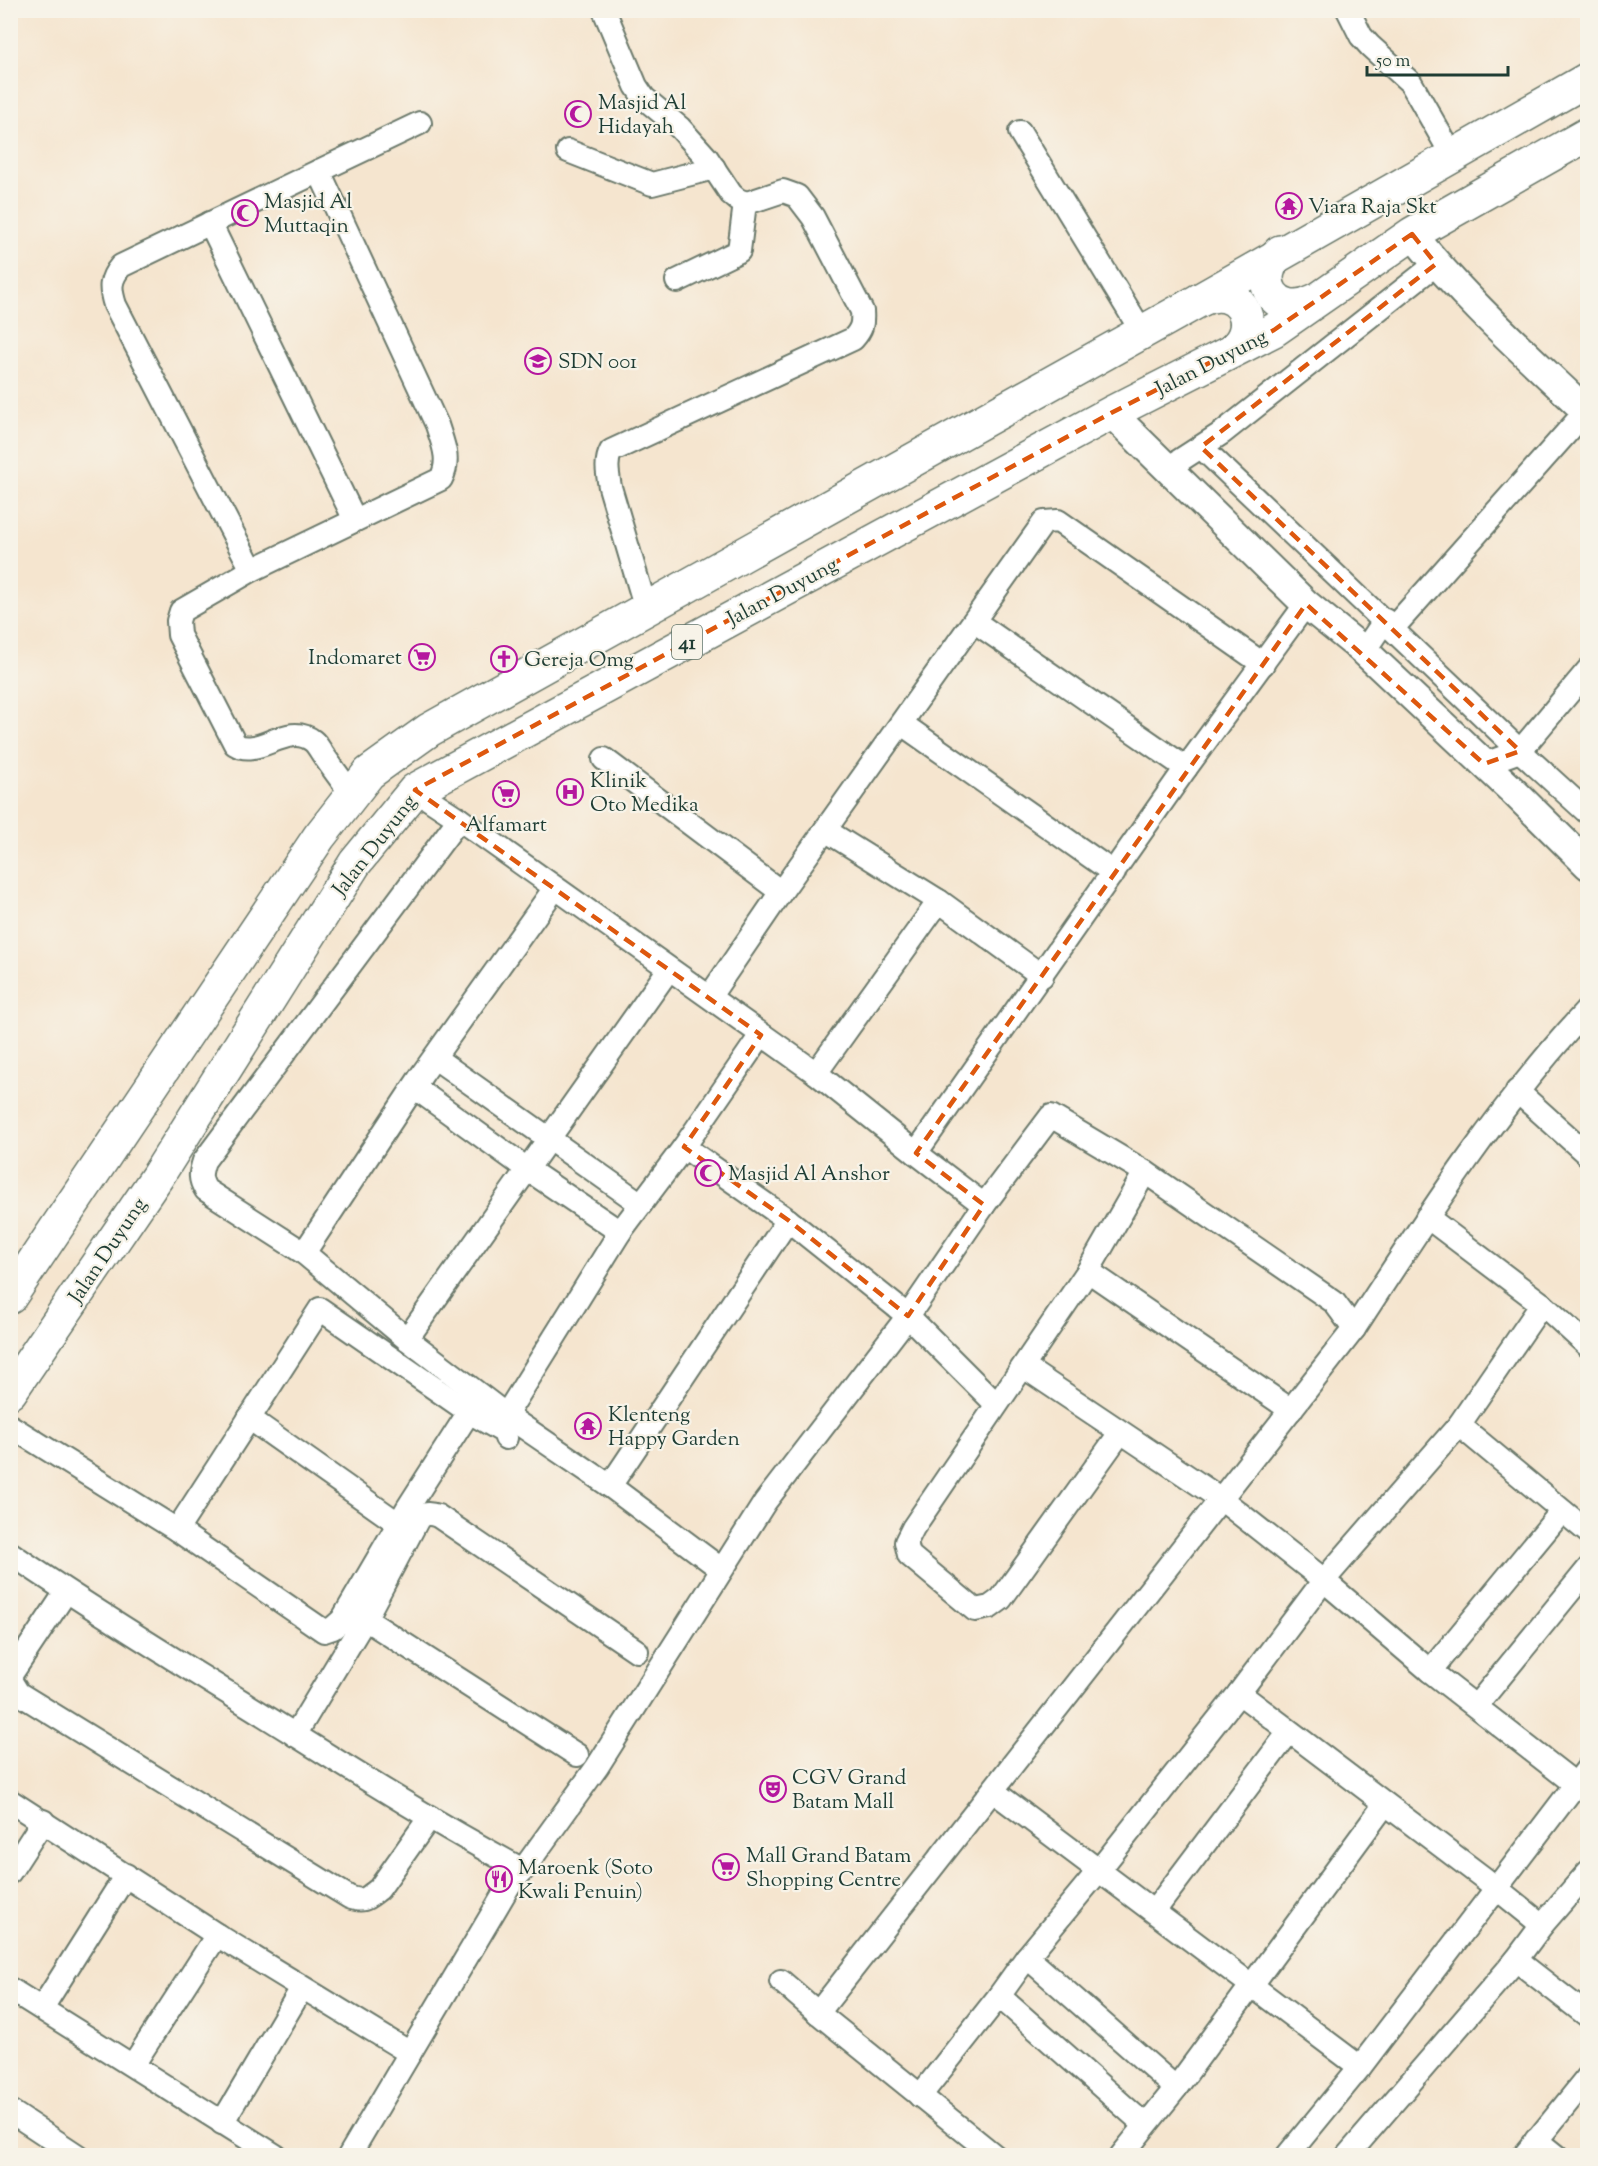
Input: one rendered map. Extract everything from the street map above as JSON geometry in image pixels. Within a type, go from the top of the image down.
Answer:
[{"type":"highway","name":"41","points":[[10,1297],[319,837],[369,773],[429,730],[1200,300],[1280,252],[1587,79]]},
{"type":"highway","name":"Jalan Duyung","points":[[10,1392],[157,1177],[354,863],[415,790],[1111,413],[1274,330],[1412,234],[1587,134]]},
{"type":"highway","points":[[1280,252],[1269,266],[1267,275],[1271,293],[1277,300],[1296,307],[1305,306],[1314,301]]},
{"type":"highway","points":[[1200,300],[1218,294],[1236,300],[1243,308],[1247,326],[1245,336],[1233,350]]},
{"type":"street","points":[[604,10],[636,86],[645,98],[680,128],[714,168],[731,194],[746,203],[783,191],[797,196],[813,217],[862,311],[863,322],[861,330],[853,339],[610,451],[607,468],[610,487],[646,609]]},
{"type":"street","points":[[1348,10],[1361,36],[1411,83],[1452,155]]},
{"type":"street","points":[[252,570],[115,305],[110,283],[121,266],[420,123]]},
{"type":"street","points":[[1020,132],[1142,332]]},
{"type":"street","points":[[568,151],[652,184],[714,168]]},
{"type":"street","points":[[319,171],[437,425],[447,456],[446,469],[441,479],[252,570],[181,611],[178,621],[180,635],[236,744],[242,748],[254,747],[286,735],[300,736],[313,741],[352,795]]},
{"type":"street","points":[[677,281],[739,251],[746,203]]},
{"type":"street","points":[[210,223],[355,520]]},
{"type":"street","points":[[1364,651],[1587,412],[1491,320],[1436,264],[1412,234]]},
{"type":"street","points":[[1168,468],[1232,426],[1436,264]]},
{"type":"street","points":[[1111,413],[1306,604],[1364,651],[1587,865]]},
{"type":"street","points":[[1201,447],[1587,813]]},
{"type":"street","points":[[710,996],[1044,522],[1058,521],[1263,664]]},
{"type":"street","points":[[916,1153],[1186,768],[1306,604]]},
{"type":"street","points":[[975,622],[1186,768]]},
{"type":"street","points":[[1484,764],[1520,751],[1587,670]]},
{"type":"street","points":[[902,724],[1114,873]]},
{"type":"street","points":[[604,759],[782,892]]},
{"type":"street","points":[[415,790],[816,1073],[984,1204]]},
{"type":"street","points":[[459,819],[204,1161],[200,1181],[206,1190],[304,1253],[406,1339],[506,1415],[610,1486],[722,1569]]},
{"type":"street","points":[[825,830],[939,901],[1042,976]]},
{"type":"street","points":[[304,1253],[414,1087],[555,888]]},
{"type":"street","points":[[816,1073],[939,901]]},
{"type":"street","points":[[406,1339],[669,969]]},
{"type":"street","points":[[818,2013],[1354,1329],[1427,1216],[1517,1091],[1585,1017]]},
{"type":"street","points":[[506,1415],[620,1233],[684,1147],[761,1035]]},
{"type":"street","points":[[435,1058],[641,1204]]},
{"type":"street","points":[[414,1087],[620,1233]]},
{"type":"street","points":[[1517,1091],[1587,1155]]},
{"type":"street","points":[[349,2156],[510,1884],[523,1870],[597,1767],[765,1502],[908,1316],[984,1204],[1051,1116],[1144,1172],[1334,1302],[1354,1329]]},
{"type":"street","points":[[684,1147],[788,1220],[908,1316],[996,1404]]},
{"type":"street","points":[[1120,1433],[1001,1599],[990,1607],[975,1610],[909,1555],[906,1542],[996,1404],[1024,1367],[1088,1271],[1144,1172]]},
{"type":"street","points":[[1427,1216],[1542,1304],[1587,1346]]},
{"type":"street","points":[[610,1486],[788,1220]]},
{"type":"street","points":[[1088,1271],[1291,1410]]},
{"type":"street","points":[[920,2096],[1027,1957],[1100,1869],[1239,1693],[1324,1581],[1459,1425],[1542,1304]]},
{"type":"street","points":[[177,1530],[320,1309],[469,1412],[504,1432],[506,1438]]},
{"type":"street","points":[[1024,1367],[1221,1499],[1324,1581],[1430,1671],[1581,1776],[1499,1890],[1287,2156]]},
{"type":"street","points":[[10,1426],[177,1530],[324,1631],[333,1628],[342,1620],[469,1412]]},
{"type":"street","points":[[249,1418],[399,1524]]},
{"type":"street","points":[[1459,1425],[1587,1533]]},
{"type":"street","points":[[1430,1671],[1562,1511]]},
{"type":"street","points":[[295,1735],[365,1619],[418,1519],[429,1513],[438,1516],[637,1651]]},
{"type":"street","points":[[10,1553],[66,1592],[295,1735],[523,1870]]},
{"type":"street","points":[[1477,1705],[1587,1569]]},
{"type":"street","points":[[66,1592],[12,1673],[10,1680],[18,1692],[339,1891],[358,1901],[368,1898],[379,1889],[430,1817]]},
{"type":"street","points":[[365,1619],[577,1755]]},
{"type":"street","points":[[1239,1693],[1537,1920]]},
{"type":"street","points":[[1155,1910],[1289,1732]]},
{"type":"street","points":[[993,1791],[1155,1910],[1360,2067]]},
{"type":"street","points":[[10,1801],[217,1935],[410,2053]]},
{"type":"street","points":[[1120,2156],[1176,2088],[1253,1986],[1385,1804]]},
{"type":"street","points":[[10,1872],[43,1821]]},
{"type":"street","points":[[1348,2155],[1516,1960],[1537,1920],[1587,1872]]},
{"type":"street","points":[[42,2008],[126,1875]]},
{"type":"street","points":[[134,2065],[217,1935]]},
{"type":"street","points":[[1027,1957],[1176,2088]]},
{"type":"street","points":[[1516,1960],[1587,2016]]},
{"type":"street","points":[[782,1981],[818,2013],[995,2156]]},
{"type":"street","points":[[222,2123],[302,1988]]},
{"type":"street","points":[[10,1989],[276,2156]]},
{"type":"street","points":[[999,1996],[1145,2125]]},
{"type":"street","points":[[1556,2156],[1530,2148],[1587,2077]]},
{"type":"street","points":[[10,2111],[78,2156]]},
{"type":"highlighted area","points":[[1412,234],[1436,264],[1201,447],[1520,751],[1484,764],[1306,604],[916,1153],[984,1205],[908,1316],[788,1220],[684,1147],[761,1035],[415,790],[1111,413],[1274,330]]},
{"type":"place","name":"Masjid Al Hidayah","points":[[578,114]]},
{"type":"place","name":"Viara Raja Skt","points":[[1289,206]]},
{"type":"place","name":"Masjid Al Muttaqin","points":[[245,213]]},
{"type":"place","name":"SDN 001","points":[[538,361]]},
{"type":"place","name":"Indomaret","points":[[422,657]]},
{"type":"place","name":"Gereja Omg","points":[[504,659]]},
{"type":"place","name":"Klinik Oto Medika","points":[[570,792]]},
{"type":"place","name":"Alfamart","points":[[506,794]]},
{"type":"place","name":"Masjid Al Anshor","points":[[708,1173]]},
{"type":"place","name":"Klenteng Happy Garden","points":[[588,1426]]},
{"type":"place","name":"CGV Grand Batam Mall","points":[[773,1789]]},
{"type":"place","name":"Mall Grand Batam Shopping Centre","points":[[726,1867]]},
{"type":"place","name":"Maroenk (Soto Kwali Penuin)","points":[[499,1879]]}]
